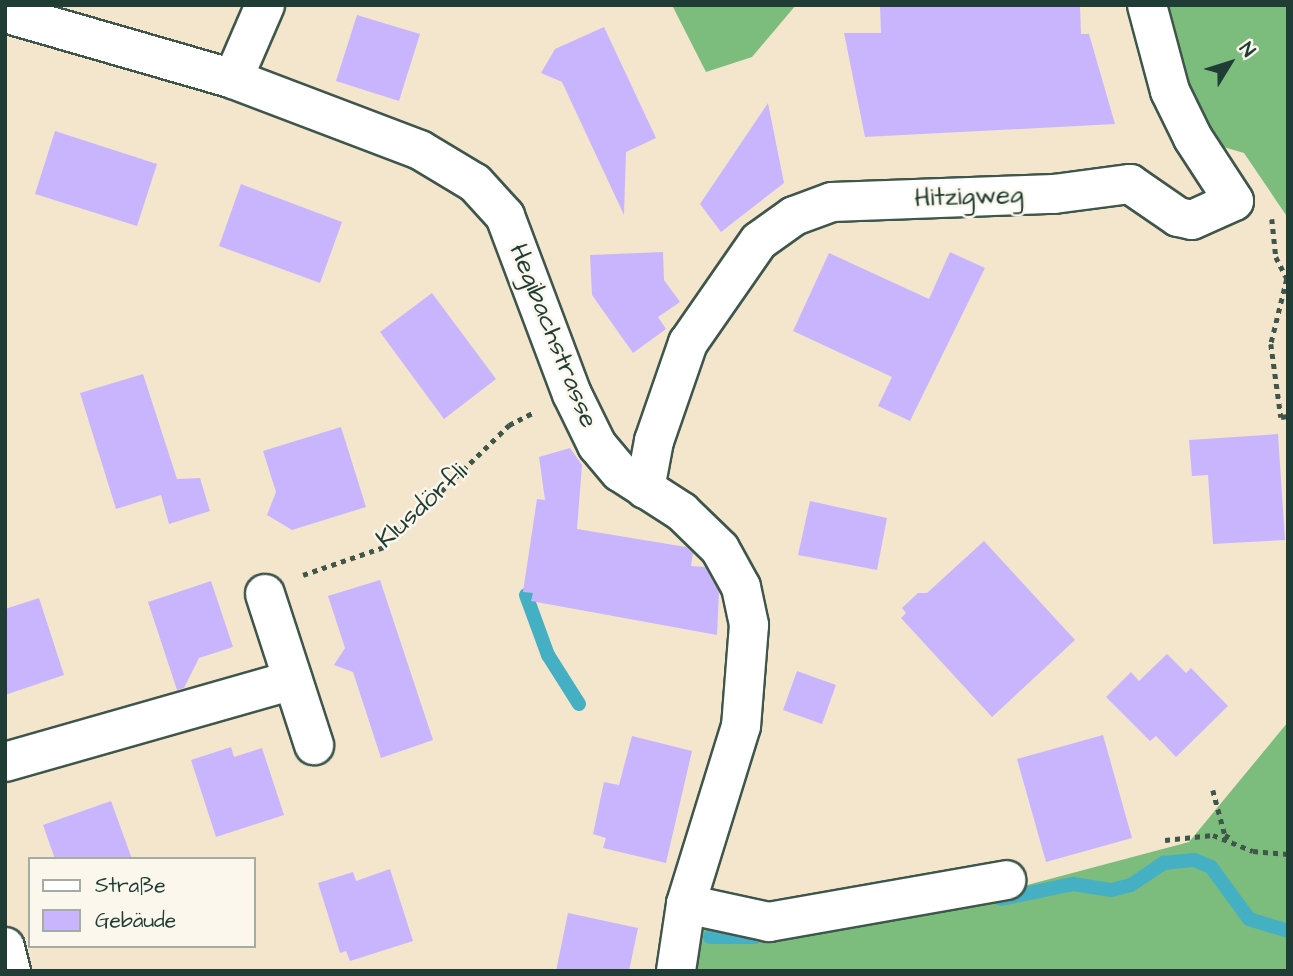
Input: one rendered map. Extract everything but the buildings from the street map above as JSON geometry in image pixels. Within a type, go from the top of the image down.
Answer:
[{"type":"street","points":[[233,79],[265,5]]},
{"type":"street","name":"Hitzigweg","points":[[645,489],[654,441],[688,343],[759,241],[794,215],[832,202],[1054,194],[1129,184],[1168,211],[1192,220],[1234,201],[1193,138],[1170,91],[1147,5]]},
{"type":"street","name":"Hegibachstrasse","points":[[5,13],[233,79],[420,150],[475,183],[505,216],[572,394],[597,444],[620,471],[682,512],[720,549],[741,587],[749,625],[741,726],[686,904],[676,971]]},
{"type":"street","points":[[265,594],[314,745]]},
{"type":"street","points":[[5,762],[293,680]]},
{"type":"street","points":[[686,904],[769,922],[1006,880]]},
{"type":"street","points":[[5,947],[11,971]]},
{"type":"path","points":[[1271,215],[1276,257],[1287,279],[1271,344],[1281,417],[1288,416]]},
{"type":"path","name":"Klusdörfli","points":[[265,594],[296,577],[384,547],[509,425],[572,394]]},
{"type":"path","points":[[1213,790],[1225,835],[1253,850],[1288,854]]},
{"type":"path","points":[[1165,839],[1195,835],[1235,842]]},
{"type":"green space","points":[[672,5],[796,5],[752,57],[706,72]]},
{"type":"green space","points":[[1165,5],[1288,5],[1288,218],[1244,153],[1193,138]]},
{"type":"green space","points":[[1288,722],[1288,971],[689,971],[698,920],[1001,892],[1189,842]]},
{"type":"waterway","points":[[526,595],[548,655],[579,704]]},
{"type":"waterway","points":[[1001,899],[1073,884],[1112,890],[1131,885],[1164,863],[1194,860],[1211,867],[1249,919],[1288,931]]},
{"type":"waterway","points":[[710,937],[755,937]]}]
